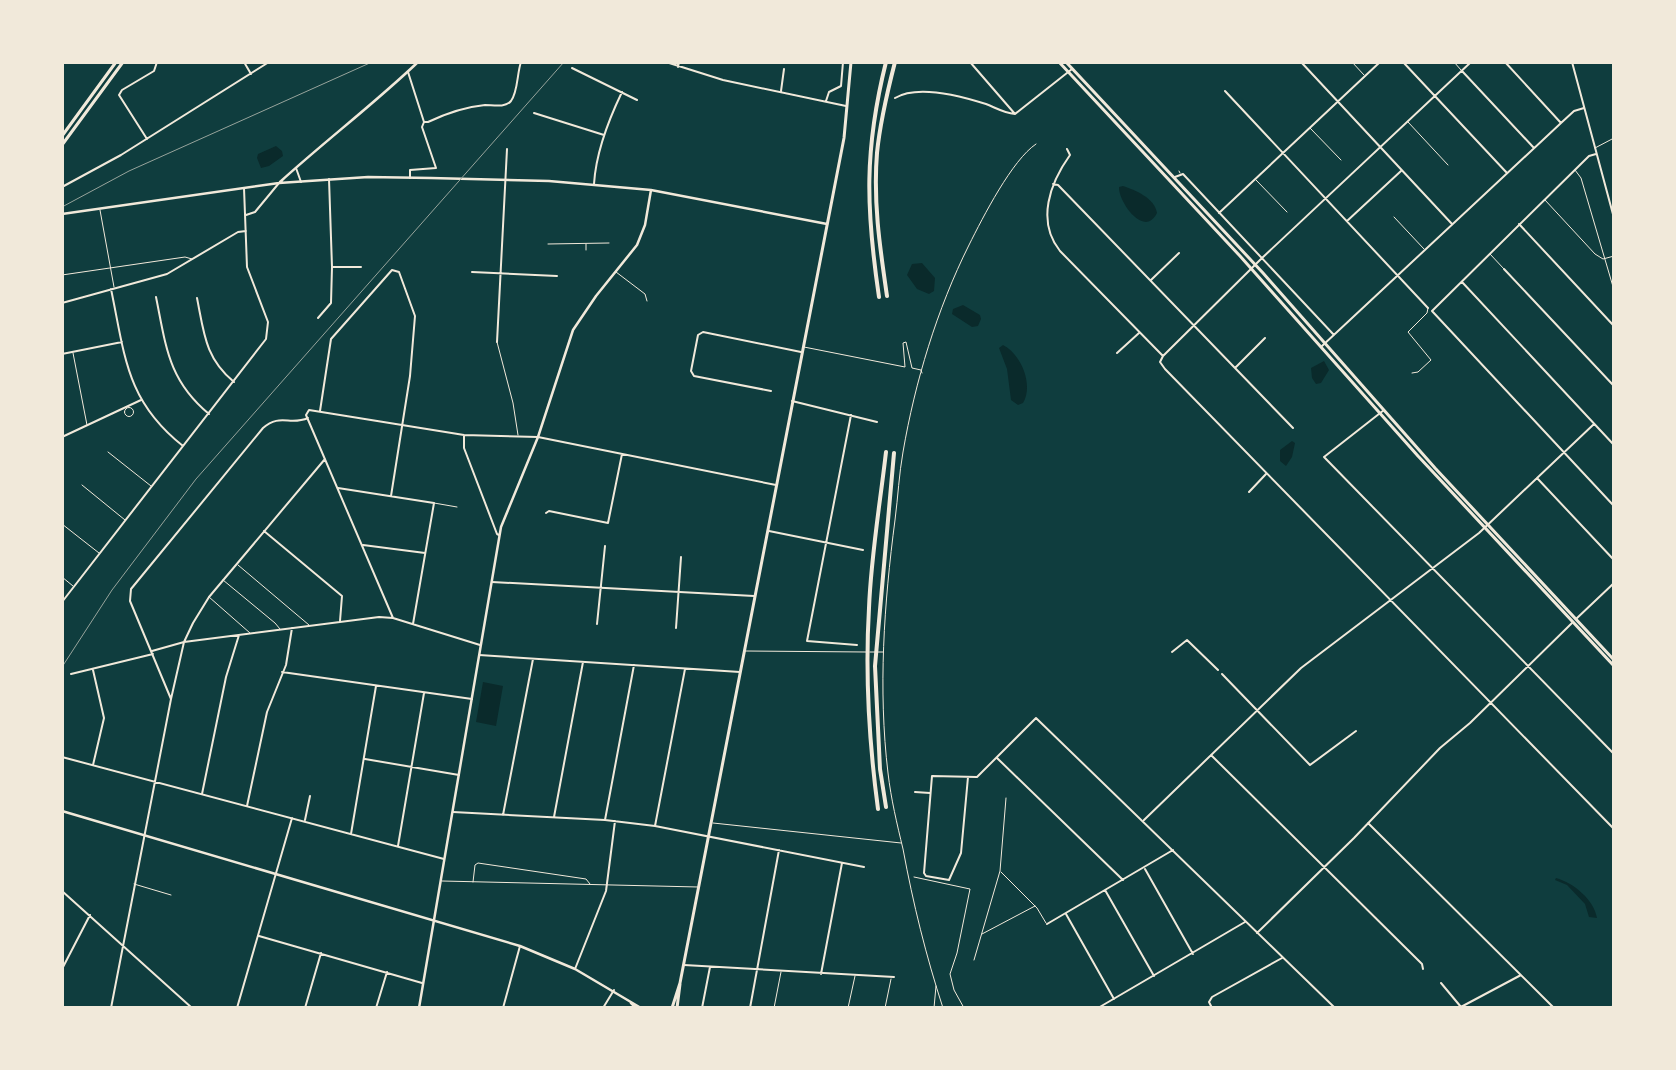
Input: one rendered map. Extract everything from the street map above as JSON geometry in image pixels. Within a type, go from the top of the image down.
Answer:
[{"type":"highway","points":[[887,296],[880,254],[876,198],[877,154],[883,111],[895,62]]},
{"type":"highway","points":[[879,297],[868,195],[870,152],[885,64]]},
{"type":"highway","points":[[878,809],[868,692],[869,606],[886,452]]},
{"type":"highway","points":[[886,807],[880,769],[875,692],[878,606],[894,453]]},
{"type":"main road","points":[[62,136],[116,62]]},
{"type":"main road","points":[[62,145],[123,62]]},
{"type":"main road","points":[[672,1008],[680,984],[827,224],[848,106],[851,62]]},
{"type":"main road","points":[[1059,62],[1094,103],[1322,346],[1484,528],[1614,666]]},
{"type":"main road","points":[[1066,62],[1255,265],[1488,525],[1614,660]]},
{"type":"main road","points":[[677,1008],[682,987],[680,984]]},
{"type":"street","points":[[147,140],[119,95],[122,90],[154,70],[158,62]]},
{"type":"street","points":[[244,62],[251,74]]},
{"type":"street","points":[[62,187],[147,140],[269,62]]},
{"type":"street","points":[[246,215],[255,212],[279,183],[296,167],[418,62]]},
{"type":"street","points":[[424,122],[468,107],[504,105],[509,102],[513,97],[521,62]]},
{"type":"street","points":[[666,62],[723,80],[848,106]]},
{"type":"street","points":[[678,67],[679,62]]},
{"type":"street","points":[[826,101],[829,92],[841,86],[843,62]]},
{"type":"street","points":[[970,62],[1015,114]]},
{"type":"street","points":[[1301,62],[1452,224]]},
{"type":"street","points":[[1352,62],[1365,76]]},
{"type":"street","points":[[1220,212],[1380,62]]},
{"type":"street","points":[[1403,62],[1507,173]]},
{"type":"street","points":[[1454,62],[1534,148]]},
{"type":"street","points":[[1471,62],[1262,258],[1163,356],[1160,362],[1614,829]]},
{"type":"street","points":[[1505,62],[1561,123]]},
{"type":"street","points":[[1572,62],[1614,218]]},
{"type":"street","points":[[572,68],[637,100]]},
{"type":"street","points":[[781,91],[784,69]]},
{"type":"street","points":[[1015,114],[1072,69]]},
{"type":"street","points":[[408,72],[424,122],[422,127],[436,168],[410,170],[410,178]]},
{"type":"street","points":[[895,98],[910,91],[957,95],[1015,114]]},
{"type":"street","points":[[1225,91],[1428,308],[1427,313],[1408,332],[1431,360],[1418,372],[1412,373]]},
{"type":"street","points":[[594,184],[596,161],[604,135],[622,92]]},
{"type":"street","points":[[1322,346],[1574,111],[1584,108]]},
{"type":"street","points":[[534,112],[604,135]]},
{"type":"street","points":[[1408,122],[1448,165]]},
{"type":"street","points":[[1310,128],[1341,160]]},
{"type":"street","points":[[1595,148],[1614,138]]},
{"type":"street","points":[[943,1008],[918,920],[888,774],[885,736],[884,652],[888,578],[903,453],[922,373],[943,306],[979,224],[1024,154],[1036,144]]},
{"type":"street","points":[[507,149],[497,342],[513,403],[518,436]]},
{"type":"street","points":[[1067,149],[1070,155],[1053,184],[1047,222],[1054,244],[1163,356]]},
{"type":"street","points":[[1596,154],[1589,156],[1544,199],[1490,254],[1433,307],[1432,313],[1614,506]]},
{"type":"street","points":[[296,167],[302,182]]},
{"type":"street","points":[[1575,170],[1581,178],[1603,260],[1614,290]]},
{"type":"street","points":[[1347,222],[1401,171]]},
{"type":"street","points":[[1170,182],[1180,172],[1220,212],[1334,335]]},
{"type":"street","points":[[62,214],[279,183],[329,179],[431,178],[506,179],[594,184],[651,190],[827,224]]},
{"type":"street","points":[[318,318],[331,303],[332,268],[329,179]]},
{"type":"street","points":[[1255,179],[1287,212]]},
{"type":"street","points":[[1053,184],[1058,185],[1293,428]]},
{"type":"street","points":[[62,602],[266,339],[268,322],[248,274],[244,188]]},
{"type":"street","points":[[419,1008],[504,517],[538,437],[573,330],[581,316],[640,240],[651,190]]},
{"type":"street","points":[[1544,199],[1603,260]]},
{"type":"street","points":[[100,208],[128,370],[140,400],[160,426],[183,446]]},
{"type":"street","points":[[1394,217],[1425,250]]},
{"type":"street","points":[[1519,224],[1614,326]]},
{"type":"street","points":[[62,303],[167,274],[238,232],[246,231]]},
{"type":"street","points":[[548,244],[609,242]]},
{"type":"street","points":[[586,243],[586,250]]},
{"type":"street","points":[[1151,280],[1179,253]]},
{"type":"street","points":[[873,255],[880,254]]},
{"type":"street","points":[[1490,254],[1614,386]]},
{"type":"street","points":[[1603,260],[1614,256]]},
{"type":"street","points":[[62,275],[190,257],[192,259]]},
{"type":"street","points":[[332,268],[361,267]]},
{"type":"street","points":[[320,411],[331,340],[392,270],[395,269],[399,272],[415,316],[403,426],[391,496]]},
{"type":"street","points":[[472,272],[557,276]]},
{"type":"street","points":[[616,272],[645,294],[647,301]]},
{"type":"street","points":[[1461,281],[1614,445]]},
{"type":"street","points":[[156,297],[173,371],[188,395],[209,414]]},
{"type":"street","points":[[197,298],[210,356],[221,371],[234,382]]},
{"type":"street","points":[[771,391],[694,376],[691,371],[699,334],[703,332],[905,367],[903,343],[906,342],[912,368],[921,370],[922,373]]},
{"type":"street","points":[[1117,353],[1140,333]]},
{"type":"street","points":[[1236,367],[1265,338]]},
{"type":"street","points":[[62,354],[122,342]]},
{"type":"street","points":[[73,352],[88,426]]},
{"type":"street","points":[[1343,370],[1346,367]]},
{"type":"street","points":[[62,437],[140,400]]},
{"type":"street","points":[[792,401],[878,422]]},
{"type":"street","points":[[1384,409],[1324,455],[1324,457],[1614,754]]},
{"type":"street","points":[[393,618],[307,417],[309,410],[464,435],[538,437],[776,486]]},
{"type":"street","points":[[852,416],[807,641],[857,645]]},
{"type":"street","points":[[171,699],[130,601],[132,586],[263,428],[274,420],[299,422],[307,417]]},
{"type":"street","points":[[1144,820],[1302,668],[1488,525],[1594,424]]},
{"type":"street","points":[[464,435],[464,448],[497,534],[500,535]]},
{"type":"street","points":[[108,452],[152,487]]},
{"type":"street","points":[[546,513],[549,511],[608,523],[622,454]]},
{"type":"street","points":[[111,1008],[154,783],[184,642],[192,623],[209,597],[326,459]]},
{"type":"street","points":[[1249,492],[1267,474]]},
{"type":"street","points":[[1537,478],[1614,560]]},
{"type":"street","points":[[82,485],[126,520]]},
{"type":"street","points":[[338,488],[457,507]]},
{"type":"street","points":[[413,624],[434,504]]},
{"type":"street","points":[[62,524],[100,554]]},
{"type":"street","points":[[264,531],[342,596],[340,622]]},
{"type":"street","points":[[767,531],[863,550]]},
{"type":"street","points":[[363,545],[426,554]]},
{"type":"street","points":[[597,624],[605,546]]},
{"type":"street","points":[[676,628],[681,557]]},
{"type":"street","points":[[237,564],[308,623],[309,626]]},
{"type":"street","points":[[62,577],[74,586]]},
{"type":"street","points":[[223,580],[275,623],[280,630]]},
{"type":"street","points":[[492,582],[755,596]]},
{"type":"street","points":[[1258,932],[1368,823],[1440,748],[1614,583]]},
{"type":"street","points":[[209,597],[246,626],[251,633]]},
{"type":"street","points":[[71,674],[93,670],[184,642],[379,617],[393,618],[481,645]]},
{"type":"street","points":[[248,806],[267,712],[286,665],[292,628]]},
{"type":"street","points":[[202,794],[224,685],[239,635]]},
{"type":"street","points":[[1172,652],[1188,640],[1218,670]]},
{"type":"street","points":[[744,650],[884,652]]},
{"type":"street","points":[[479,656],[740,672]]},
{"type":"street","points":[[503,815],[533,659]]},
{"type":"street","points":[[554,817],[584,662]]},
{"type":"street","points":[[605,820],[634,665]]},
{"type":"street","points":[[655,826],[685,668]]},
{"type":"street","points":[[93,670],[104,718],[93,765]]},
{"type":"street","points":[[282,672],[472,699]]},
{"type":"street","points":[[1222,674],[1310,765],[1356,731]]},
{"type":"street","points":[[352,834],[376,686]]},
{"type":"street","points":[[868,692],[875,692]]},
{"type":"street","points":[[398,846],[424,693]]},
{"type":"street","points":[[968,777],[961,853],[950,879],[926,876],[924,873],[932,776],[977,777],[1036,718],[1144,820],[1335,1008]]},
{"type":"street","points":[[1211,755],[1422,964],[1423,969]]},
{"type":"street","points":[[62,756],[154,783],[305,820],[445,859]]},
{"type":"street","points":[[997,758],[1123,880]]},
{"type":"street","points":[[365,759],[459,776]]},
{"type":"street","points":[[915,792],[931,794]]},
{"type":"street","points":[[305,820],[310,796]]},
{"type":"street","points":[[974,960],[1000,871],[1006,798]]},
{"type":"street","points":[[62,811],[520,946],[576,969],[614,990],[641,1008]]},
{"type":"street","points":[[453,812],[605,820],[655,826],[864,868]]},
{"type":"street","points":[[237,1008],[293,817]]},
{"type":"street","points":[[576,969],[592,931],[607,884],[615,821]]},
{"type":"street","points":[[711,823],[901,844]]},
{"type":"street","points":[[1368,823],[1554,1008]]},
{"type":"street","points":[[750,1008],[779,850]]},
{"type":"street","points":[[1000,871],[1035,906],[1047,924],[1173,850]]},
{"type":"street","points":[[473,882],[475,865],[478,863],[586,879],[590,884]]},
{"type":"street","points":[[821,974],[842,863]]},
{"type":"street","points":[[1144,868],[1193,954]]},
{"type":"street","points":[[914,877],[969,888],[970,891],[957,954],[950,974],[954,990],[964,1008]]},
{"type":"street","points":[[441,881],[698,887]]},
{"type":"street","points":[[134,884],[171,895]]},
{"type":"street","points":[[1105,890],[1154,976]]},
{"type":"street","points":[[62,891],[190,1007]]},
{"type":"street","points":[[981,934],[987,934],[1035,906]]},
{"type":"street","points":[[1066,913],[1114,998]]},
{"type":"street","points":[[62,969],[90,915]]},
{"type":"street","points":[[1098,1008],[1246,922]]},
{"type":"street","points":[[259,936],[424,983]]},
{"type":"street","points":[[503,1008],[520,946]]},
{"type":"street","points":[[305,1008],[321,954]]},
{"type":"street","points":[[1212,1008],[1209,1002],[1212,997],[1283,957]]},
{"type":"street","points":[[683,965],[892,978],[886,1008]]},
{"type":"street","points":[[702,1008],[710,967]]},
{"type":"street","points":[[376,1008],[387,972]]},
{"type":"street","points":[[774,1008],[781,972]]},
{"type":"street","points":[[1441,983],[1460,1007],[1521,975]]},
{"type":"street","points":[[848,1008],[855,976]]},
{"type":"street","points":[[934,1008],[936,985]]},
{"type":"street","points":[[603,1008],[614,990]]},
{"type":"street","points":[[629,1000],[636,1008]]},
{"type":"street","points":[[1610,1008],[1614,1006]]},
{"type":"water","points":[[276,146],[282,151],[283,156],[269,166],[261,168],[257,158],[258,154]]},
{"type":"water","points":[[1123,186],[1139,192],[1153,203],[1157,213],[1152,220],[1145,222],[1139,220],[1127,208],[1120,193],[1119,187]]},
{"type":"water","points":[[922,263],[935,278],[934,291],[929,294],[917,289],[907,275],[912,264]]},
{"type":"water","points":[[963,305],[980,315],[981,319],[978,326],[972,327],[952,314],[953,309]]},
{"type":"water","points":[[1003,345],[1015,355],[1024,371],[1026,379],[1026,396],[1023,403],[1018,405],[1011,400],[1007,369],[999,348]]},
{"type":"water","points":[[1324,361],[1329,370],[1321,383],[1316,384],[1312,378],[1311,368]]},
{"type":"water","points":[[1292,441],[1295,443],[1292,457],[1286,466],[1280,461],[1280,450]]},
{"type":"water","points":[[483,682],[503,686],[496,726],[476,722]]},
{"type":"water","points":[[1556,878],[1570,884],[1582,893],[1592,905],[1597,918],[1589,917],[1585,904],[1567,885],[1555,880]]},
{"type":"tram line","points":[[62,207],[129,171],[372,62]]},
{"type":"railway","points":[[62,667],[112,590],[196,479],[564,62]]}]
